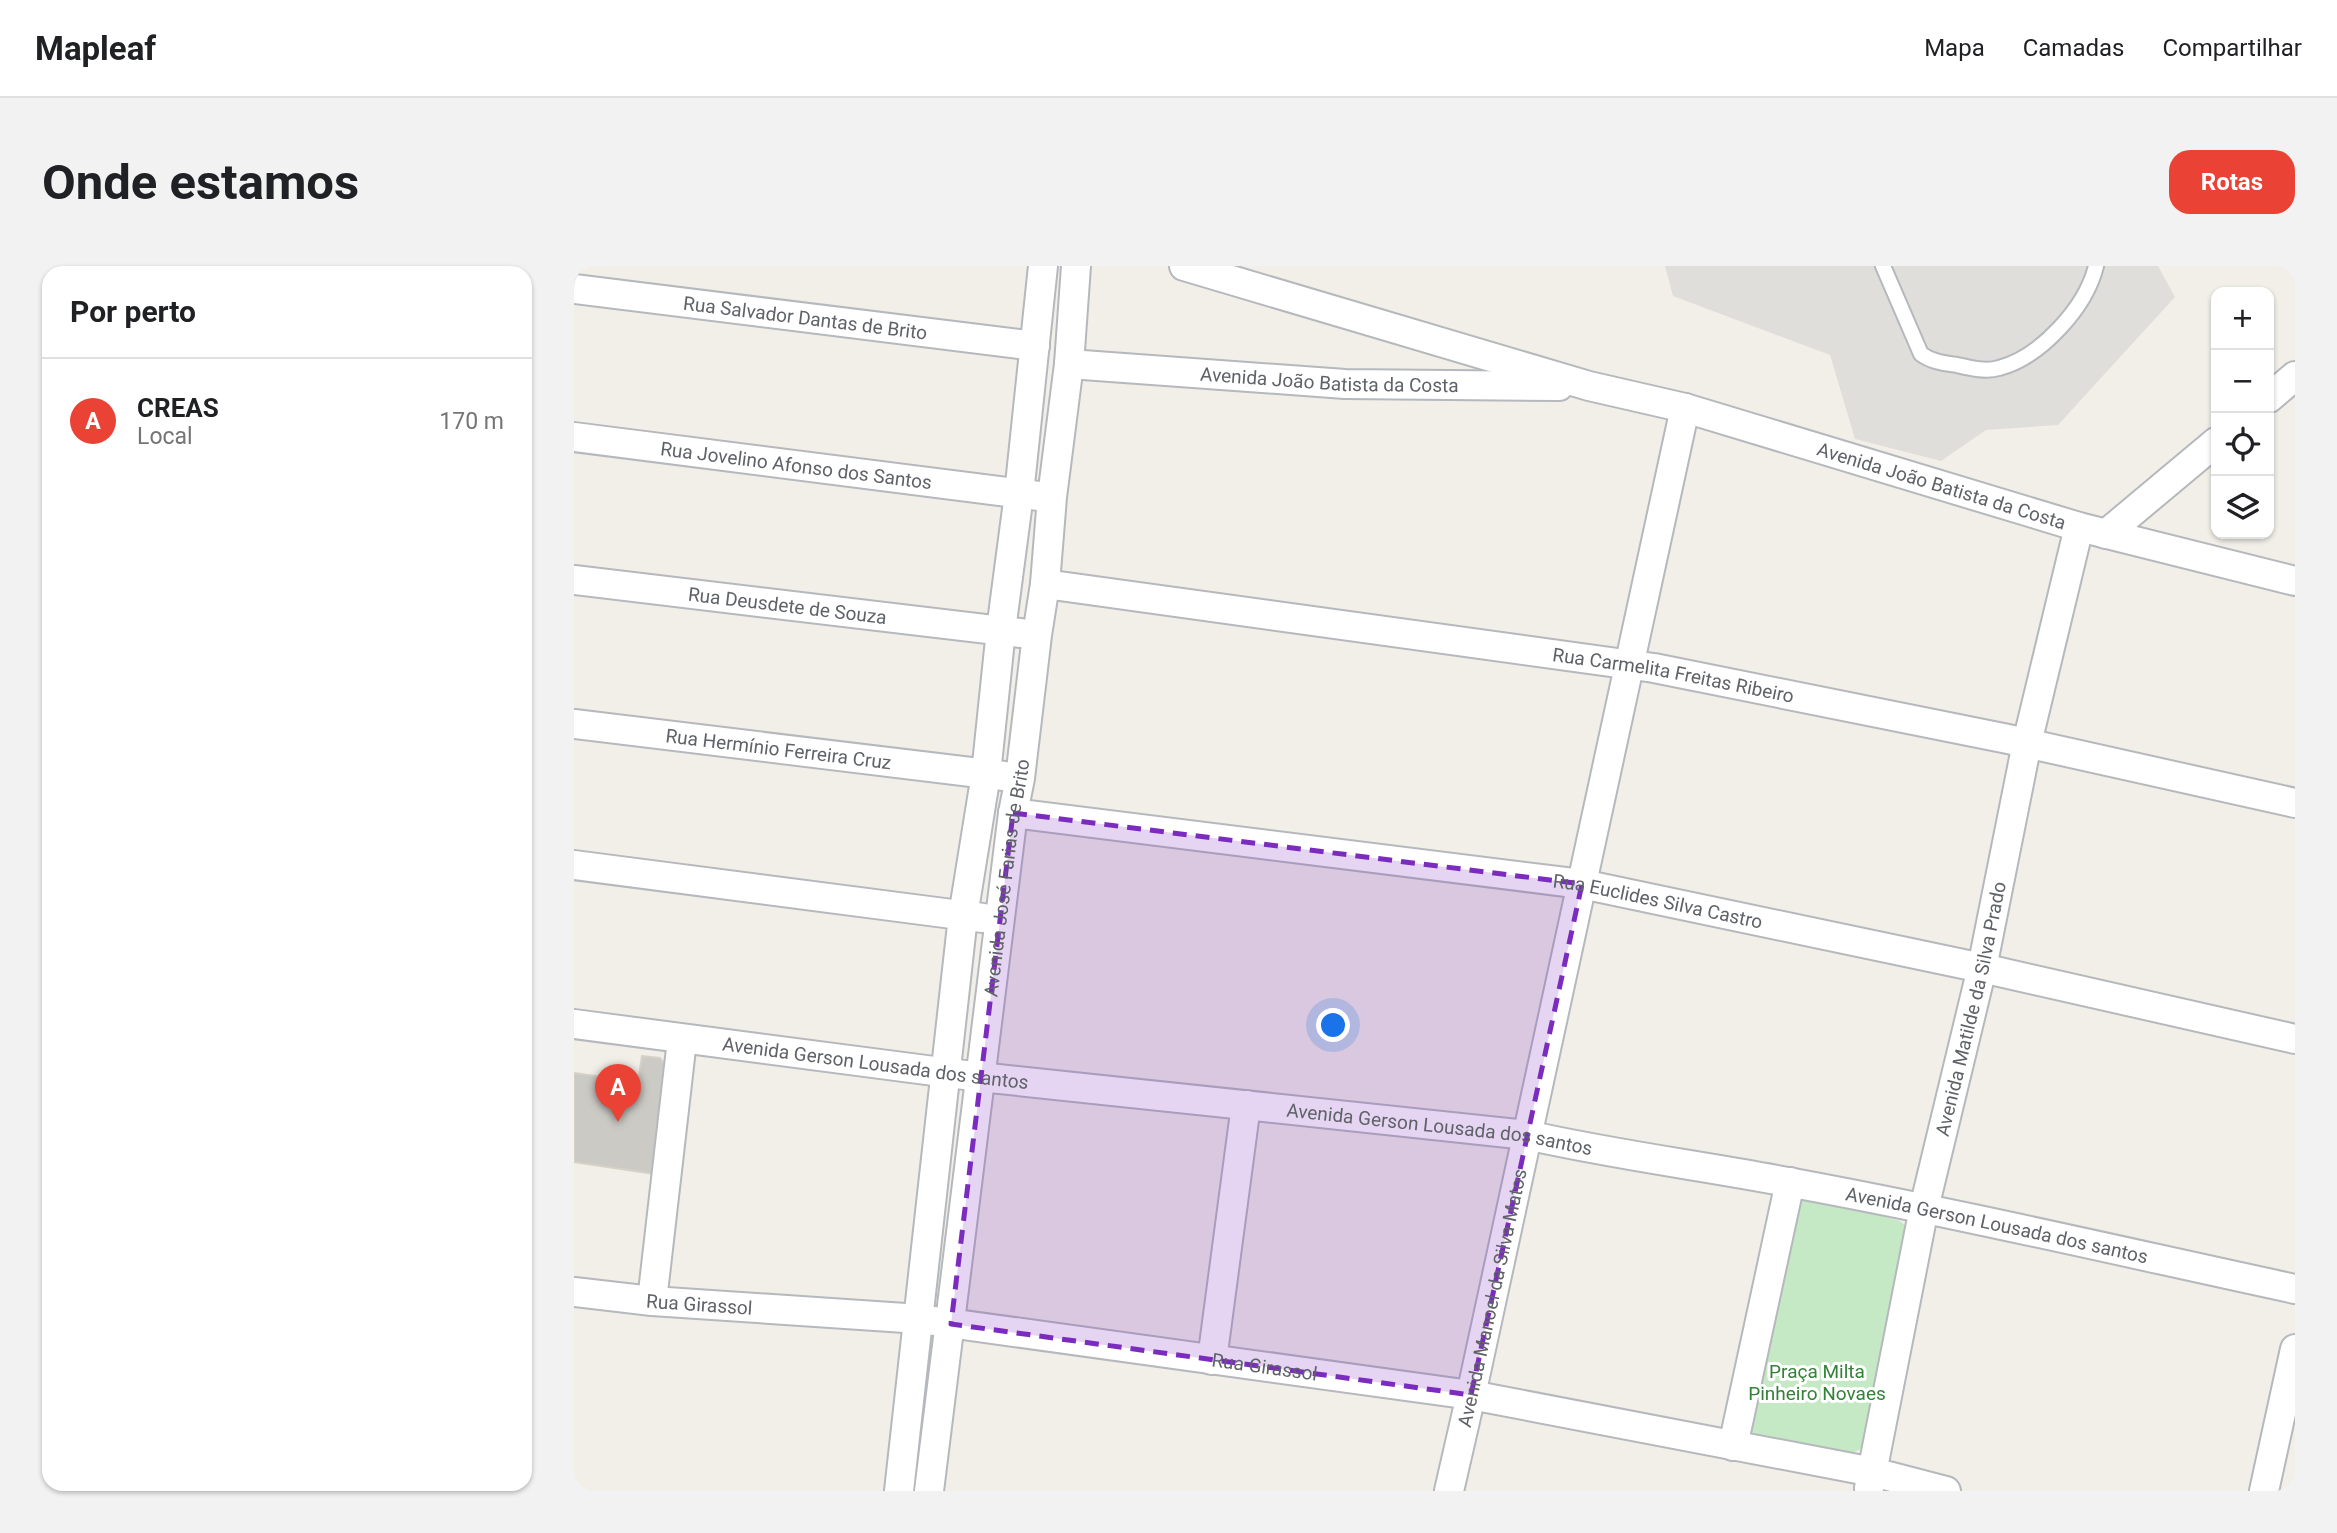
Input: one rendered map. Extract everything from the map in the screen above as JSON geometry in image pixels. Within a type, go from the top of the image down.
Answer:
[{"type":"street","name":"Avenida José Farias de Brito","points":[[899,1491],[963,916],[986,774],[1000,630],[1019,494],[1042,266]]},
{"type":"street","name":"Avenida José Farias de Brito","points":[[929,1491],[999,921],[1045,584],[1052,497],[1069,365],[1076,266]]},
{"type":"street","name":"Avenida João Batista da Costa","points":[[1184,266],[1590,386],[1685,408],[2092,530],[2295,581]]},
{"type":"street","name":"Rua Salvador Dantas de Brito","points":[[574,289],[1035,346]]},
{"type":"street","name":"Avenida João Batista da Costa","points":[[1069,365],[1345,384],[1590,386]]},
{"type":"street","points":[[2274,394],[2295,376]]},
{"type":"street","name":"Avenida Manoel da Silva Matos","points":[[1449,1491],[1685,408]]},
{"type":"street","name":"Rua Jovelino Afonso dos Santos","points":[[574,437],[1052,497]]},
{"type":"street","points":[[2092,530],[2211,446]]},
{"type":"street","name":"Avenida Matilde da Silva Prado","points":[[1871,1482],[1924,1208],[1982,968],[2027,743],[2092,530]]},
{"type":"street","name":"Rua Deusdete de Souza","points":[[574,580],[1037,635]]},
{"type":"street","name":"Rua Carmelita Freitas Ribeiro","points":[[1045,584],[1629,664],[2027,743],[2295,803]]},
{"type":"street","name":"Rua Hermínio Ferreira Cruz","points":[[574,724],[1020,778]]},
{"type":"street","name":"Rua Euclides Silva Castro","points":[[1013,813],[1581,884],[1982,968],[2295,1039]]},
{"type":"street","points":[[574,865],[999,921]]},
{"type":"street","name":"Avenida Gerson Lousada dos santos","points":[[574,1024],[980,1077],[1527,1135],[1924,1208],[2295,1289]]},
{"type":"street","points":[[652,1301],[682,1040]]},
{"type":"street","points":[[1212,1360],[1246,1105]]},
{"type":"street","points":[[1733,1446],[1790,1182]]},
{"type":"street","name":"Rua Girassol","points":[[574,1292],[652,1301],[920,1319],[1471,1395],[1733,1446],[1871,1482],[1946,1491]]},
{"type":"street","points":[[2264,1491],[2295,1349]]},
{"type":"lane","points":[[1883,266],[1921,354],[1929,360],[1980,370],[1999,369],[2024,357],[2061,328],[2083,300],[2096,266]]},
{"type":"highlighted area","points":[[1013,813],[1582,884],[1471,1395],[951,1324]]},
{"type":"shaded area","points":[[1665,266],[2158,266],[2175,297],[2058,425],[1986,430],[1941,461],[1855,439],[1830,355],[1673,296]]},
{"type":"green space","name":"Praça Milta Pinheiro Novaes","points":[[1812,1198],[1900,1221],[1907,1227],[1864,1447],[1853,1453],[1749,1430],[1799,1202]]},
{"type":"building","points":[[642,1056],[660,1058],[667,1067],[655,1174],[574,1162],[574,1073],[638,1082]]},
{"type":"place","name":"CREAS","points":[[618,1122]]}]
